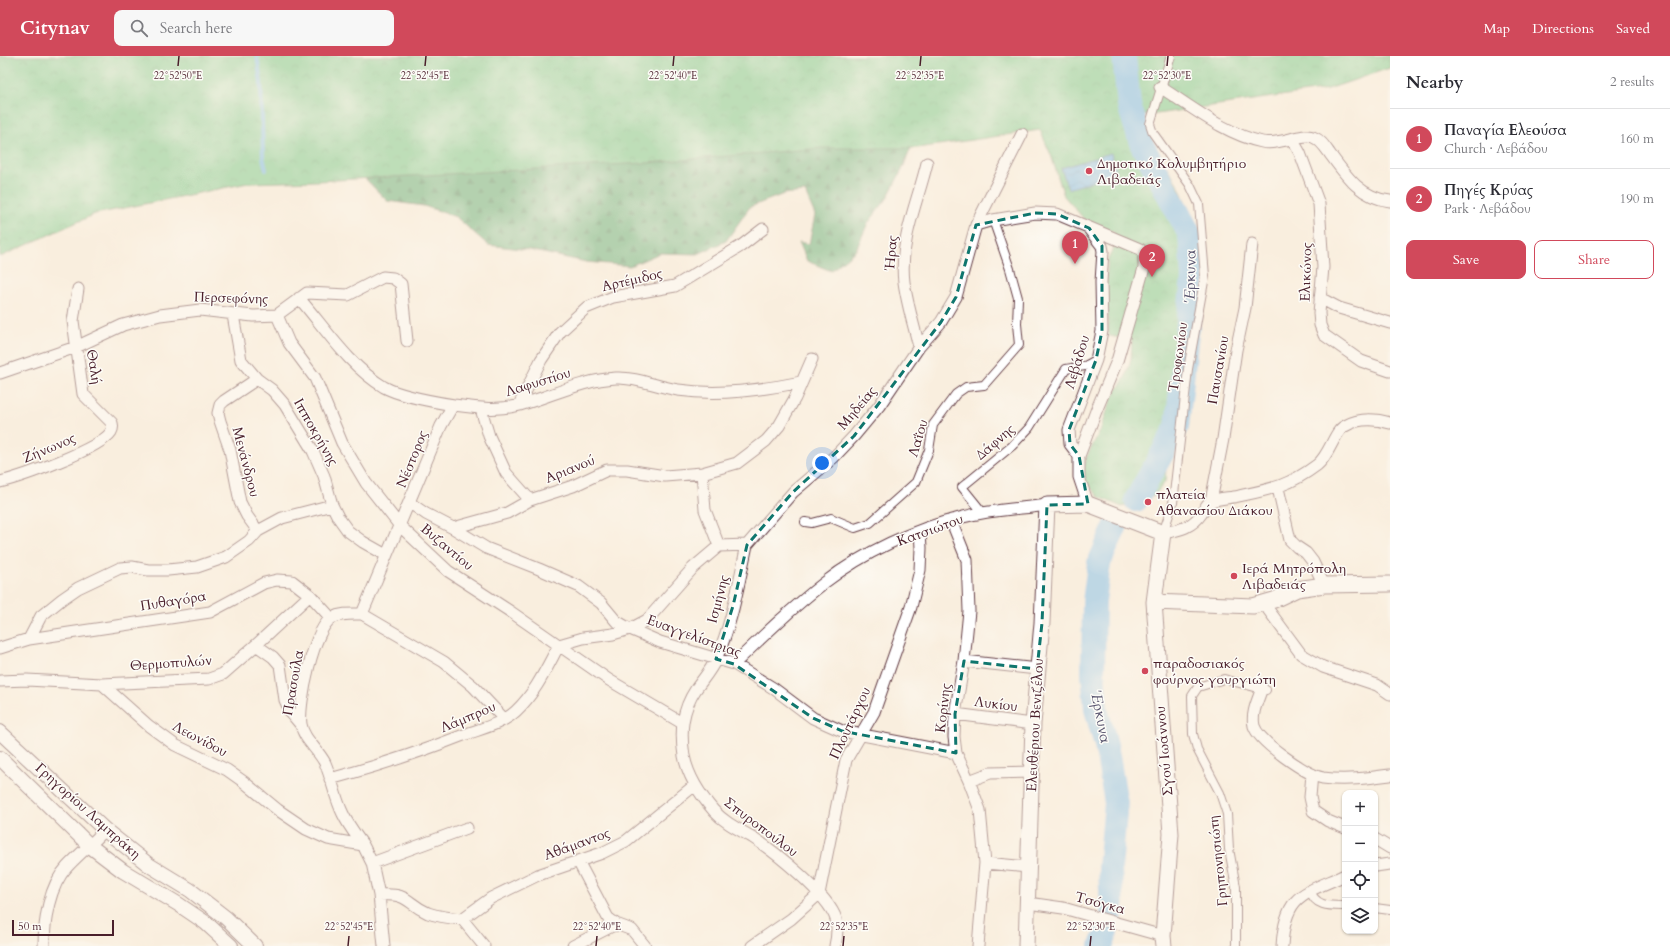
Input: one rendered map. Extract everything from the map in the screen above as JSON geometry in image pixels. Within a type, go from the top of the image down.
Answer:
[{"type":"main road","name":"Κατσιώτου","points":[[1046,505],[1088,504],[1163,533]]},
{"type":"main road","name":"Ελευθέριου Βενιζέλου","points":[[1026,946],[1033,724],[1042,623],[1046,505]]},
{"type":"main road","name":"Σγού Ιωάννου","points":[[1163,533],[1154,602],[1171,834],[1163,941]]},
{"type":"main road","points":[[1154,602],[1253,606],[1264,604],[1297,589],[1324,585],[1390,584]]},
{"type":"street","name":"Τροφωνίου","points":[[1163,533],[1173,503],[1188,369],[1205,276],[1199,204],[1190,185],[1153,133],[1150,124],[1160,87],[1171,56]]},
{"type":"street","points":[[1160,87],[1233,132],[1263,142],[1277,143],[1303,136],[1312,136],[1320,141],[1353,184],[1367,194],[1390,201]]},
{"type":"street","name":"Μηδείας","points":[[747,545],[794,492],[834,457],[854,436],[879,406],[919,347],[941,322],[956,297],[976,225],[1022,134]]},
{"type":"street","name":"Ελικώνος","points":[[1292,139],[1300,153],[1318,204],[1324,267],[1320,298],[1320,325],[1324,335],[1361,362],[1390,371]]},
{"type":"street","name":"Ήρας","points":[[919,347],[904,282],[904,259],[909,228],[927,163]]},
{"type":"street","points":[[976,225],[993,220],[1035,213],[1057,214],[1089,228]]},
{"type":"street","name":"Λαΐου","points":[[805,522],[812,523],[831,518],[855,528],[870,523],[916,482],[929,450],[933,425],[956,394],[966,387],[984,385],[1019,345],[1017,324],[1018,298],[1010,269],[993,220]]},
{"type":"street","name":"Αρτέμιδος","points":[[519,405],[541,360],[560,332],[586,308],[613,297],[675,286],[741,246],[763,228]]},
{"type":"street","name":"Λεβάδου","points":[[1088,504],[1080,477],[1079,456],[1117,361],[1144,268],[1144,254],[1140,249],[1089,228]]},
{"type":"street","name":"Λεβάδου","points":[[1079,456],[1070,444],[1069,430],[1096,360],[1102,331],[1101,282],[1104,251],[1089,228]]},
{"type":"street","name":"Παυσανίου","points":[[1211,502],[1223,439],[1236,350],[1245,308],[1252,244]]},
{"type":"street","name":"Περσεφόνης","points":[[0,373],[76,347],[123,324],[160,315],[200,310],[234,315],[277,315],[307,293],[348,295],[383,277],[393,278],[401,284],[407,340]]},
{"type":"street","name":"Θαλή","points":[[78,289],[74,321],[83,394],[112,423],[113,428],[107,437]]},
{"type":"street","name":"Λαφυστίου","points":[[299,298],[354,363],[385,387],[428,401],[481,409],[499,409],[519,405],[598,379],[624,378],[677,390],[711,392],[751,391],[801,382]]},
{"type":"street","points":[[1320,298],[1339,308],[1390,324]]},
{"type":"street","name":"Ιπποκρήνης","points":[[234,315],[241,360],[257,378],[272,390],[285,406],[313,451],[324,476],[332,505],[338,517],[348,531],[363,542],[386,555]]},
{"type":"street","name":"Βυζαντίου","points":[[277,315],[289,343],[315,378],[346,450],[366,483],[400,526],[448,571],[559,645],[608,680],[682,723]]},
{"type":"street","name":"Αριανού","points":[[453,528],[507,512],[530,500],[573,486],[607,470],[627,470],[665,476],[702,473],[737,463],[766,441],[783,419],[795,398],[801,382],[809,369],[812,359]]},
{"type":"street","name":"Δάφνης","points":[[983,513],[962,487],[1012,446],[1029,428],[1066,369],[1084,366],[1096,360]]},
{"type":"street","name":"Μενάνδρου","points":[[257,378],[224,401],[220,405],[218,412],[230,450],[240,502],[247,516],[258,531]]},
{"type":"street","name":"Νέστορος","points":[[400,526],[441,426],[453,404]]},
{"type":"street","points":[[481,409],[489,436],[506,473],[530,500]]},
{"type":"street","points":[[1163,533],[1181,530],[1194,523],[1211,502],[1278,488],[1293,481],[1319,464],[1330,450],[1338,432],[1344,426],[1357,422],[1375,420],[1390,423]]},
{"type":"street","name":"Ζήνωνος","points":[[0,482],[14,479],[73,456],[107,437]]},
{"type":"street","points":[[702,473],[705,510],[719,546]]},
{"type":"street","points":[[1278,488],[1290,540],[1296,547],[1306,553],[1313,562],[1324,585]]},
{"type":"street","name":"Ευαγγελίστριας","points":[[410,503],[426,514],[486,548],[578,586],[601,603],[616,621],[630,629],[660,642],[734,664],[774,688],[814,718],[842,731],[863,735]]},
{"type":"street","points":[[29,639],[41,616],[78,588],[120,568],[132,567],[148,570],[168,570],[197,567],[226,556],[249,541],[258,531],[282,518],[332,505]]},
{"type":"street","name":"Κατσιώτου","points":[[734,664],[824,583],[866,555],[920,531],[951,520],[983,513],[1046,505]]},
{"type":"street","name":"Κορίνης","points":[[951,520],[967,560],[969,611],[964,662],[954,714],[954,737],[956,753],[980,810],[986,863],[978,946]]},
{"type":"street","points":[[362,614],[386,555],[400,526]]},
{"type":"street","name":"Πλουτάρχου","points":[[819,894],[846,760],[863,735],[874,712],[911,607],[920,570],[922,548],[920,531]]},
{"type":"street","points":[[559,645],[630,629],[647,620],[693,568],[719,546],[747,545]]},
{"type":"street","name":"Ισμήνης","points":[[716,659],[733,606],[747,545]]},
{"type":"street","name":"Πυθαγόρα","points":[[0,648],[29,639],[210,612],[264,583],[277,580],[292,581],[310,595],[331,618]]},
{"type":"street","name":"Θερμοπυλών","points":[[102,684],[209,679],[223,674],[310,595]]},
{"type":"street","points":[[1264,604],[1301,654],[1322,667],[1377,685],[1390,694]]},
{"type":"street","points":[[331,618],[346,614],[362,614],[444,662],[474,686],[504,719]]},
{"type":"street","name":"Πρασούλα","points":[[331,618],[322,627],[311,658],[301,707],[301,725],[305,735],[324,762],[344,815],[363,846]]},
{"type":"street","points":[[256,645],[273,657],[280,665],[285,700],[291,713],[301,725]]},
{"type":"street","name":"Λάμπρου","points":[[330,779],[422,752],[495,724],[504,719],[514,712],[530,696],[539,683],[559,645]]},
{"type":"street","name":"Σπυροπούλου","points":[[716,659],[686,707],[682,723],[684,757],[690,775],[695,785],[714,811],[731,826],[772,852],[801,876],[819,894],[836,919],[838,935],[835,946]]},
{"type":"street","points":[[964,662],[1037,669]]},
{"type":"street","name":"Γρηπονησιώτη","points":[[1236,946],[1236,887],[1230,849],[1227,814],[1220,793],[1197,749],[1193,734],[1192,696],[1198,687],[1224,679],[1265,689]]},
{"type":"street","points":[[0,681],[27,680],[102,684]]},
{"type":"street","name":"Λεωνίδου","points":[[102,684],[149,726],[175,745],[233,774],[278,810],[306,828],[328,839],[363,846]]},
{"type":"street","points":[[1265,689],[1253,716],[1254,725],[1256,731],[1279,754],[1312,774],[1321,777],[1363,779],[1390,775]]},
{"type":"street","name":"Λυκίου","points":[[954,714],[1033,724]]},
{"type":"street","name":"Γρηγορίου Λαμπράκη","points":[[0,732],[105,830],[149,865],[190,890],[226,918],[255,946]]},
{"type":"street","points":[[863,735],[956,753]]},
{"type":"street","name":"Γρηγορίου Λαμπράκη","points":[[0,758],[90,846],[123,871],[178,904],[206,923],[231,946]]},
{"type":"street","points":[[969,781],[990,773],[1032,772]]},
{"type":"street","points":[[1312,774],[1310,797],[1313,811],[1328,821],[1342,827]]},
{"type":"street","name":"Αθάμαντος","points":[[462,919],[491,898],[538,875],[602,854],[626,841],[695,785]]},
{"type":"street","points":[[372,863],[467,828]]},
{"type":"street","points":[[44,946],[46,918],[51,896],[66,868],[105,830]]},
{"type":"street","points":[[1378,841],[1390,848]]},
{"type":"street","points":[[363,846],[372,863],[379,895],[384,946]]},
{"type":"street","points":[[578,861],[608,918],[616,924],[636,933],[645,946]]},
{"type":"street","points":[[986,863],[1029,867]]},
{"type":"street","points":[[1378,866],[1390,864]]},
{"type":"street","points":[[1282,946],[1283,927],[1290,909],[1298,897],[1310,890],[1342,877]]},
{"type":"street","points":[[1310,890],[1312,897],[1321,905],[1342,906]]},
{"type":"street","points":[[752,946],[791,919],[819,894]]},
{"type":"street","points":[[379,895],[400,896],[407,898],[426,912],[437,916],[462,919],[484,946]]},
{"type":"street","name":"Τσόγκα","points":[[1028,903],[1063,908],[1163,941]]},
{"type":"street","points":[[1378,908],[1390,910]]},
{"type":"street","points":[[573,946],[616,924]]},
{"type":"highlighted area","points":[[1035,213],[1057,214],[1089,228],[1102,246],[1102,331],[1096,360],[1069,430],[1070,444],[1079,456],[1088,504],[1047,505],[1042,623],[1037,669],[964,661],[955,714],[956,753],[842,731],[813,718],[734,664],[716,659],[733,606],[747,545],[793,492],[854,436],[941,322],[956,297],[976,225]]},
{"type":"green space","points":[[0,56],[1390,56],[1390,68],[1328,89],[1143,116],[1145,132],[1178,185],[1191,214],[1198,272],[1196,293],[1171,397],[1165,482],[1154,496],[1122,507],[1099,497],[1082,478],[1086,458],[1100,431],[1112,397],[1125,378],[1131,359],[1132,340],[1109,336],[1106,283],[1108,259],[1115,246],[1114,232],[1084,219],[1064,196],[1051,155],[1040,130],[918,148],[822,148],[646,163],[318,181],[248,183],[95,214],[0,257]]},
{"type":"green space","points":[[295,56],[919,128],[902,170],[886,200],[868,223],[856,250],[831,271],[807,261],[799,242],[809,244],[815,215],[805,192],[784,194],[750,207],[726,241],[698,254],[660,253],[630,266],[586,262],[529,250],[488,245],[456,217],[424,206],[387,201],[355,168]]},
{"type":"water","name":"Δημοτικό Κολυμβητήριο Λιβαδειάς","points":[[1111,153],[1117,174],[1068,189],[1061,168]]},
{"type":"waterway","points":[[257,56],[261,83],[263,157],[266,170]]},
{"type":"waterway","name":"Έρκυνα","points":[[1124,56],[1129,105],[1141,143],[1190,235],[1193,278],[1177,427],[1136,500]]},
{"type":"waterway","name":"Έρκυνα","points":[[1112,912],[1110,868],[1116,803],[1106,745],[1096,709],[1093,673],[1094,602],[1099,563],[1116,525]]},
{"type":"waterway","name":"Έρκυνα","points":[[1101,946],[1106,933]]},
{"type":"place","name":"Δημοτικό Κολυμβητήριο Λιβαδειάς","points":[[1089,171]]},
{"type":"place","name":"Παναγία Ελεούσα","points":[[1075,264]]},
{"type":"place","name":"Πηγές Κρύας","points":[[1152,277]]},
{"type":"place","name":"πλατεία Αθανασίου Διάκου","points":[[1148,502]]},
{"type":"place","name":"Ιερά Μητρόπολη Λιβαδειάς","points":[[1234,576]]},
{"type":"place","name":"παραδοσιακός φούρνος γουργιώτη","points":[[1145,671]]}]
